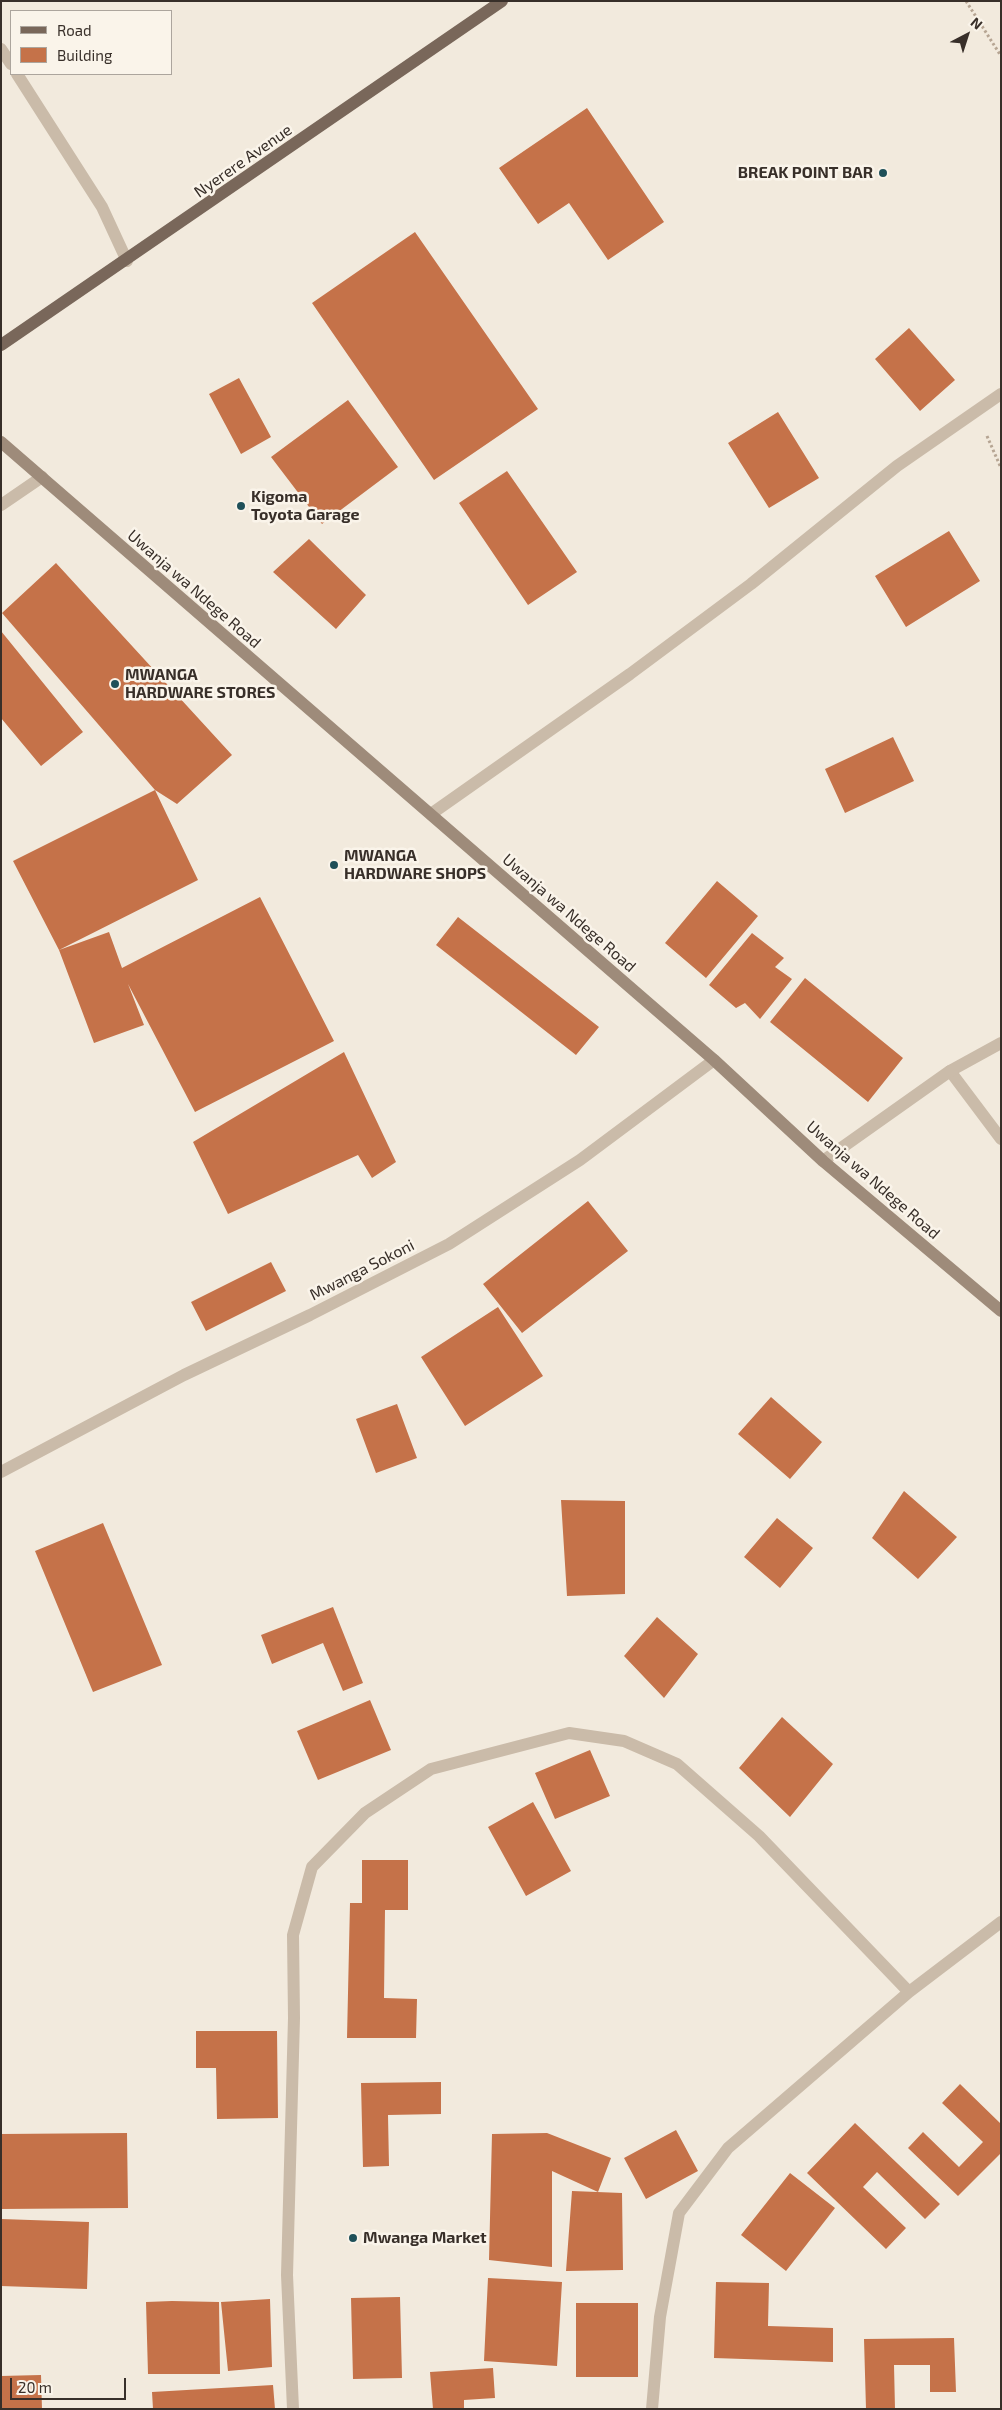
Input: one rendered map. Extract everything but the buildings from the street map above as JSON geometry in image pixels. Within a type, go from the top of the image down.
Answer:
[{"type":"main road","name":"Nyerere Avenue","points":[[1,345],[127,261],[502,1]]},
{"type":"main road","name":"Uwanja wa Ndege Road","points":[[1,442],[714,1060],[823,1161],[1001,1311]]},
{"type":"street","points":[[1,49],[10,62]]},
{"type":"street","points":[[18,75],[102,207],[127,261]]},
{"type":"street","points":[[431,814],[630,674],[729,601],[897,466],[1001,394]]},
{"type":"street","points":[[1,505],[42,477]]},
{"type":"street","points":[[823,1161],[950,1071],[1001,1043]]},
{"type":"street","name":"Mwanga Sokoni","points":[[1,1472],[184,1374],[310,1315],[448,1244],[580,1160],[714,1060]]},
{"type":"street","points":[[950,1071],[1001,1139]]},
{"type":"street","points":[[293,2409],[287,2275],[294,2018],[293,1935],[312,1867],[365,1813],[431,1769],[569,1733],[624,1741],[678,1764],[759,1836],[909,1992]]},
{"type":"street","points":[[652,2409],[660,2317],[680,2213],[728,2148],[909,1992],[1001,1922]]},
{"type":"path","points":[[966,1],[1001,56]]},
{"type":"path","points":[[976,410],[1001,468]]},
{"type":"place","name":"BREAK POINT BAR","points":[[883,173]]},
{"type":"place","name":"Kigoma Toyota Garage","points":[[241,506]]},
{"type":"place","name":"MWANGA HARDWARE STORES","points":[[115,684]]},
{"type":"place","name":"MWANGA HARDWARE SHOPS","points":[[334,865]]},
{"type":"place","name":"Mwanga Market","points":[[353,2238]]}]
